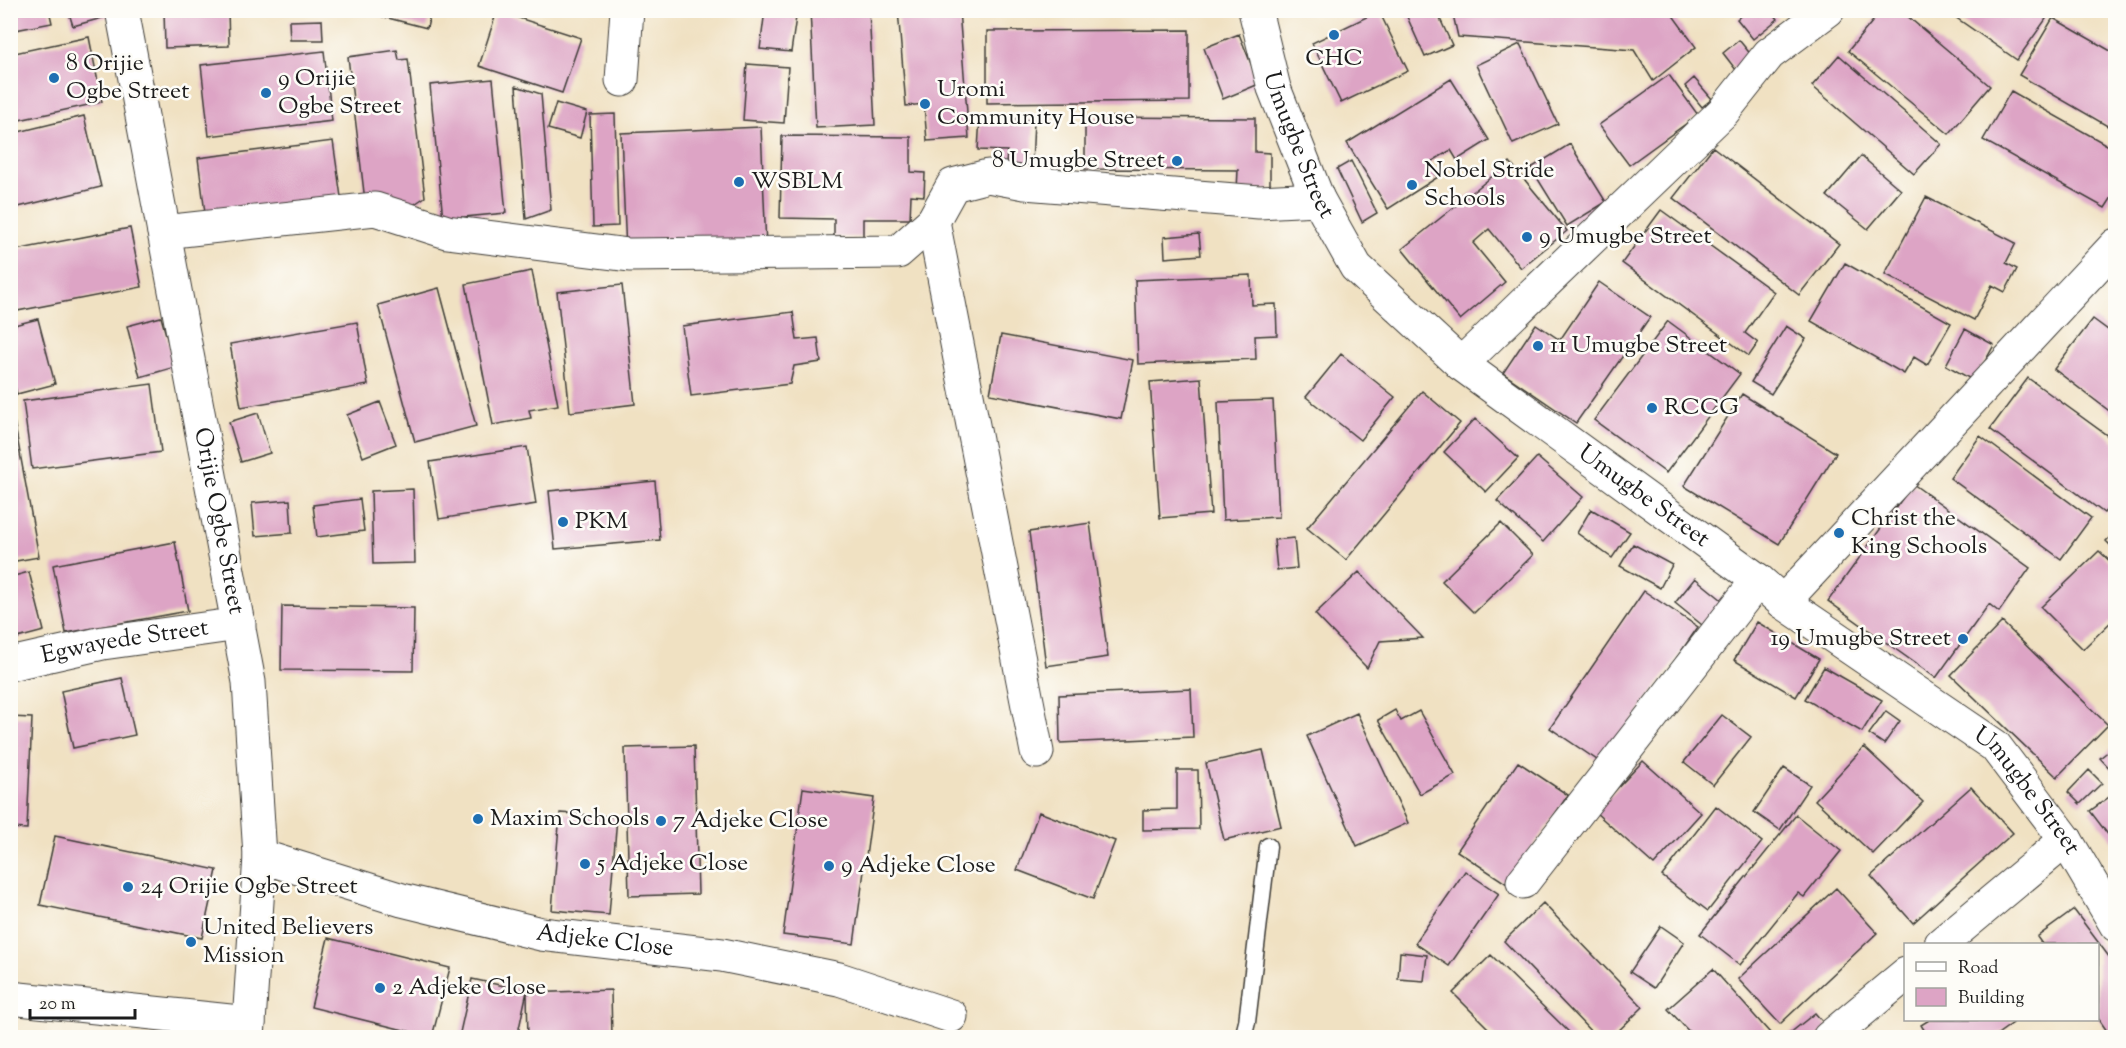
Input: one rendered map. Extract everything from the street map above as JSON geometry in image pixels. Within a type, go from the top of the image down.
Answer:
[{"type":"street","name":"Orijie Ogbe Street","points":[[122,10],[249,682],[260,856],[249,1030]]},
{"type":"street","points":[[622,80],[627,10]]},
{"type":"street","name":"Umugbe Street","points":[[1256,10],[1274,88],[1318,199],[1356,267],[1461,364],[1758,580],[1783,602],[1995,746],[2066,840],[2110,904]]},
{"type":"street","points":[[1461,364],[1724,112],[1769,54],[1828,10]]},
{"type":"street","points":[[164,232],[375,209],[447,232],[629,255],[898,252],[933,221],[953,186],[988,176],[1025,183],[1259,202],[1318,199]]},
{"type":"street","points":[[933,221],[1037,752]]},
{"type":"street","points":[[1783,602],[2115,245]]},
{"type":"street","points":[[1523,882],[1758,580]]},
{"type":"street","name":"Egwayede Street","points":[[10,664],[103,643],[239,624]]},
{"type":"street","points":[[1943,943],[2066,840]]},
{"type":"street","name":"Adjeke Close","points":[[260,856],[402,900],[541,934],[722,955],[839,979],[951,1016]]},
{"type":"street","points":[[1829,1038],[1904,975]]},
{"type":"street","points":[[10,998],[249,1030]]},
{"type":"lane","points":[[1243,1038],[1247,1022],[1268,846]]},
{"type":"building","points":[[10,10],[49,10],[52,23],[10,31]]},
{"type":"building","points":[[68,10],[112,10],[113,15],[73,26]]},
{"type":"building","points":[[164,10],[228,10],[229,46],[165,48]]},
{"type":"building","points":[[357,10],[431,10],[427,28]]},
{"type":"building","points":[[765,10],[797,10],[791,52],[760,49]]},
{"type":"building","points":[[810,10],[869,10],[875,125],[816,128]]},
{"type":"building","points":[[898,10],[959,10],[969,138],[927,141],[924,104],[906,106]]},
{"type":"building","points":[[1404,10],[1436,10],[1452,45],[1425,57]]},
{"type":"building","points":[[1452,10],[1669,10],[1696,47],[1653,81],[1634,50],[1458,37]]},
{"type":"building","points":[[1747,10],[1771,10],[1778,19],[1753,39],[1737,19]]},
{"type":"building","points":[[1882,10],[1900,10],[1990,86],[1949,134],[1848,51]]},
{"type":"building","points":[[1945,10],[2034,10],[2046,19],[2017,60]]},
{"type":"building","points":[[497,11],[581,38],[562,93],[479,66]]},
{"type":"building","points":[[1379,11],[1408,71],[1341,103],[1312,43]]},
{"type":"building","points":[[2053,18],[2116,54],[2116,131],[2019,75]]},
{"type":"building","points":[[322,20],[323,40],[290,40],[289,21]]},
{"type":"building","points":[[1189,30],[1189,101],[987,103],[987,31]]},
{"type":"building","points":[[1239,34],[1259,84],[1223,99],[1204,48]]},
{"type":"building","name":"8 Orijie Ogbe Street","points":[[89,37],[102,102],[10,122],[10,54]]},
{"type":"building","points":[[1739,40],[1752,56],[1736,70],[1723,53]]},
{"type":"building","points":[[1520,44],[1558,124],[1513,144],[1476,65]]},
{"type":"building","points":[[397,50],[399,60],[408,59],[425,197],[403,212],[365,201],[348,57]]},
{"type":"building","name":"9 Orijie Ogbe Street","points":[[324,51],[332,121],[209,136],[201,65]]},
{"type":"building","points":[[1839,55],[1941,144],[1914,174],[1812,86]]},
{"type":"building","points":[[747,64],[788,67],[784,123],[743,120]]},
{"type":"building","points":[[1669,75],[1698,115],[1629,165],[1599,125]]},
{"type":"building","points":[[1694,78],[1712,99],[1702,107],[1685,86]]},
{"type":"building","points":[[493,79],[506,213],[443,219],[430,85]]},
{"type":"building","points":[[1451,79],[1489,140],[1457,160],[1451,150],[1429,163],[1438,177],[1388,209],[1347,143]]},
{"type":"building","points":[[516,86],[541,94],[551,210],[526,219]]},
{"type":"building","points":[[2011,91],[2116,150],[2116,191],[2105,208],[1983,140]]},
{"type":"building","points":[[556,103],[587,112],[580,138],[548,129]]},
{"type":"building","points":[[615,114],[618,226],[593,227],[590,115]]},
{"type":"building","points":[[84,116],[101,187],[10,209],[10,134]]},
{"type":"building","points":[[980,117],[1034,120],[1032,166],[1006,165],[1007,151],[978,150]]},
{"type":"building","name":"8 Umugbe Street","points":[[1085,117],[1255,118],[1255,152],[1270,153],[1270,190],[1237,190],[1238,170],[1085,169]]},
{"type":"building","points":[[761,127],[766,247],[626,252],[621,133]]},
{"type":"building","points":[[782,136],[911,137],[911,172],[925,173],[924,196],[911,195],[910,219],[863,219],[863,237],[834,237],[834,219],[780,218]]},
{"type":"building","points":[[333,141],[342,204],[206,221],[198,158]]},
{"type":"building","points":[[1570,144],[1606,202],[1567,226],[1531,168]]},
{"type":"building","points":[[1713,147],[1839,244],[1799,295],[1673,198]]},
{"type":"building","points":[[1861,156],[1901,190],[1868,229],[1827,196]]},
{"type":"building","points":[[1351,161],[1377,213],[1362,222],[1337,169]]},
{"type":"building","name":"9 Umugbe Street","points":[[1510,162],[1567,231],[1521,268],[1489,229],[1473,243],[1505,282],[1460,320],[1402,249]]},
{"type":"building","points":[[1926,197],[2016,243],[2006,263],[2017,269],[2005,292],[1992,285],[1974,320],[1885,274]]},
{"type":"building","points":[[1661,210],[1774,292],[1745,333],[1758,343],[1749,356],[1622,263]]},
{"type":"building","points":[[130,228],[142,287],[12,312],[10,251]]},
{"type":"building","points":[[1199,234],[1201,255],[1165,258],[1164,237]]},
{"type":"building","points":[[1845,263],[1951,323],[1927,365],[1914,357],[1904,374],[1811,321]]},
{"type":"building","points":[[532,271],[558,405],[529,410],[531,418],[493,425],[466,284]]},
{"type":"building","points":[[1251,275],[1252,305],[1276,304],[1277,335],[1255,336],[1256,359],[1138,364],[1135,280]]},
{"type":"building","points":[[1599,282],[1650,317],[1576,423],[1503,373],[1536,324],[1560,340]]},
{"type":"building","points":[[622,285],[635,404],[570,412],[557,292]]},
{"type":"building","points":[[439,288],[476,426],[415,442],[378,305]]},
{"type":"building","points":[[793,312],[797,340],[818,338],[821,362],[794,366],[790,384],[691,396],[682,326]]},
{"type":"building","points":[[161,317],[175,367],[140,377],[127,326]]},
{"type":"building","points":[[38,319],[55,384],[17,394],[10,369],[10,326]]},
{"type":"building","points":[[2093,319],[2116,336],[2116,416],[2054,369]]},
{"type":"building","points":[[1668,321],[1740,374],[1666,473],[1594,420]]},
{"type":"building","points":[[357,322],[368,385],[241,407],[230,344]]},
{"type":"building","points":[[1786,326],[1806,339],[1771,394],[1751,382]]},
{"type":"building","points":[[1965,329],[1994,345],[1974,381],[1946,365]]},
{"type":"building","points":[[1001,335],[1133,360],[1121,419],[990,394]]},
{"type":"building","points":[[1341,354],[1395,397],[1360,440],[1306,397]]},
{"type":"building","points":[[1201,378],[1211,514],[1160,518],[1150,382]]},
{"type":"building","points":[[2028,378],[2116,442],[2116,498],[2104,513],[1990,429]]},
{"type":"building","points":[[152,384],[161,452],[32,469],[23,401]]},
{"type":"building","points":[[1422,391],[1460,423],[1346,560],[1307,528]]},
{"type":"building","points":[[1742,394],[1836,453],[1779,544],[1684,486]]},
{"type":"building","points":[[1273,400],[1279,517],[1223,520],[1218,402]]},
{"type":"building","points":[[380,402],[396,444],[363,457],[347,415]]},
{"type":"building","points":[[258,413],[270,453],[241,462],[229,422]]},
{"type":"building","points":[[10,415],[13,415],[39,557],[10,562]]},
{"type":"building","points":[[1475,419],[1518,458],[1486,492],[1444,452]]},
{"type":"building","points":[[1980,436],[2091,518],[2061,559],[1950,478]]},
{"type":"building","points":[[527,447],[536,504],[439,519],[430,462]]},
{"type":"building","points":[[1537,457],[1583,497],[1543,542],[1497,501]]},
{"type":"building","points":[[655,481],[660,540],[555,549],[549,491]]},
{"type":"building","points":[[1913,484],[2030,568],[1999,612],[1989,604],[1936,678],[1828,601]]},
{"type":"building","points":[[413,489],[415,563],[373,564],[371,491]]},
{"type":"building","points":[[360,499],[364,531],[317,537],[313,505]]},
{"type":"building","points":[[290,500],[292,533],[255,536],[252,503]]},
{"type":"building","points":[[1591,509],[1630,532],[1612,558],[1577,533]]},
{"type":"building","points":[[1090,523],[1108,657],[1046,666],[1029,532]]},
{"type":"building","points":[[1501,523],[1533,555],[1474,613],[1442,581]]},
{"type":"building","points":[[2116,531],[2116,551],[2106,541]]},
{"type":"building","points":[[1294,538],[1297,568],[1277,570],[1274,540]]},
{"type":"building","points":[[175,542],[188,611],[66,633],[53,565]]},
{"type":"building","points":[[1633,544],[1672,565],[1660,588],[1620,566]]},
{"type":"building","points":[[2099,551],[2116,567],[2116,617],[2083,649],[2041,607]]},
{"type":"building","points":[[29,572],[44,631],[10,640],[10,577]]},
{"type":"building","points":[[1359,572],[1423,638],[1380,641],[1367,668],[1315,614]]},
{"type":"building","points":[[1695,578],[1727,604],[1707,629],[1675,603]]},
{"type":"building","points":[[1644,591],[1698,627],[1603,764],[1550,728]]},
{"type":"building","points":[[282,606],[414,608],[413,671],[281,670]]},
{"type":"building","points":[[1757,622],[1819,659],[1796,697],[1734,660]]},
{"type":"building","points":[[2002,622],[2108,725],[2057,777],[1951,675]]},
{"type":"building","points":[[1824,667],[1882,700],[1862,732],[1805,699]]},
{"type":"building","points":[[122,678],[135,735],[73,748],[61,691]]},
{"type":"building","points":[[1191,689],[1193,737],[1060,743],[1059,695]]},
{"type":"building","points":[[1395,710],[1401,721],[1419,711],[1455,775],[1420,794],[1378,720]]},
{"type":"building","points":[[1886,711],[1900,721],[1884,744],[1869,734]]},
{"type":"building","points":[[1357,713],[1408,823],[1357,846],[1307,736]]},
{"type":"building","points":[[1722,715],[1751,737],[1713,785],[1684,762]]},
{"type":"building","points":[[10,717],[32,718],[27,829],[10,828]]},
{"type":"building","points":[[2116,745],[2116,775],[2100,758]]},
{"type":"building","name":"7 Adjeke Close","points":[[694,746],[698,894],[629,896],[625,748]]},
{"type":"building","points":[[1864,747],[1923,802],[1873,854],[1815,800]]},
{"type":"building","points":[[1263,750],[1281,826],[1224,840],[1206,763]]},
{"type":"building","points":[[1643,761],[1701,813],[1654,865],[1595,812]]},
{"type":"building","points":[[1518,762],[1568,795],[1507,884],[1457,851]]},
{"type":"building","points":[[1784,768],[1810,785],[1780,830],[1754,812]]},
{"type":"building","points":[[1177,770],[1198,770],[1199,829],[1143,830],[1143,810],[1177,809]]},
{"type":"building","points":[[2089,770],[2102,783],[2080,804],[2068,792]]},
{"type":"building","points":[[1971,787],[2013,833],[1913,923],[1871,876]]},
{"type":"building","name":"9 Adjeke Close","points":[[803,788],[874,798],[854,944],[783,935]]},
{"type":"building","points":[[2112,795],[2116,799],[2116,845],[2090,811]]},
{"type":"building","points":[[1716,806],[1762,842],[1708,911],[1662,876]]},
{"type":"building","points":[[1039,812],[1115,841],[1093,899],[1017,870]]},
{"type":"building","name":"5 Adjeke Close","points":[[560,813],[617,817],[609,915],[552,910]]},
{"type":"building","points":[[1796,815],[1841,851],[1804,897],[1798,893],[1740,965],[1700,934]]},
{"type":"building","name":"24 Orijie Ogbe Street","points":[[55,836],[217,870],[202,938],[40,905]]},
{"type":"building","points":[[1465,871],[1499,894],[1449,966],[1415,943]]},
{"type":"building","points":[[1836,888],[1877,933],[1780,1024],[1738,979]]},
{"type":"building","points":[[1543,903],[1643,1007],[1611,1038],[1597,1038],[1504,941]]},
{"type":"building","points":[[2074,910],[2099,943],[2041,943],[2037,937]]},
{"type":"building","points":[[1661,926],[1684,942],[1654,988],[1630,972]]},
{"type":"building","name":"2 Adjeke Close","points":[[328,938],[450,968],[432,1037],[311,1007]]},
{"type":"building","points":[[2099,943],[2116,966],[2116,1030],[2109,1034],[2099,1019]]},
{"type":"building","points":[[1400,952],[1427,955],[1424,981],[1398,979]]},
{"type":"building","points":[[1491,955],[1575,1038],[1498,1038],[1453,993]]},
{"type":"building","points":[[1713,969],[1770,1033],[1764,1038],[1695,1038],[1668,1009]]},
{"type":"building","points":[[472,979],[527,991],[517,1038],[459,1037]]},
{"type":"building","points":[[611,990],[612,1038],[528,1038],[527,993]]},
{"type":"building","points":[[1815,1013],[1828,1028],[1816,1038],[1784,1038]]},
{"type":"building","points":[[1927,1021],[2012,1021],[2013,1023],[1992,1038],[1929,1038],[1921,1025]]},
{"type":"place","name":"CHC","points":[[1334,35]]},
{"type":"place","name":"8 Orijie Ogbe Street","points":[[54,78]]},
{"type":"place","name":"9 Orijie Ogbe Street","points":[[266,93]]},
{"type":"place","name":"Uromi Community House","points":[[925,104]]},
{"type":"place","name":"8 Umugbe Street","points":[[1177,161]]},
{"type":"place","name":"WSBLM","points":[[739,182]]},
{"type":"place","name":"Nobel Stride Schools","points":[[1412,185]]},
{"type":"place","name":"9 Umugbe Street","points":[[1527,237]]},
{"type":"place","name":"11 Umugbe Street","points":[[1538,346]]},
{"type":"place","name":"RCCG","points":[[1652,408]]},
{"type":"place","name":"PKM","points":[[563,522]]},
{"type":"place","name":"Christ the King Schools","points":[[1839,533]]},
{"type":"place","name":"19 Umugbe Street","points":[[1963,639]]},
{"type":"place","name":"Maxim Schools","points":[[478,819]]},
{"type":"place","name":"7 Adjeke Close","points":[[661,821]]},
{"type":"place","name":"5 Adjeke Close","points":[[585,864]]},
{"type":"place","name":"9 Adjeke Close","points":[[829,866]]},
{"type":"place","name":"24 Orijie Ogbe Street","points":[[128,887]]},
{"type":"place","name":"United Believers Mission","points":[[191,942]]},
{"type":"place","name":"2 Adjeke Close","points":[[380,988]]}]
